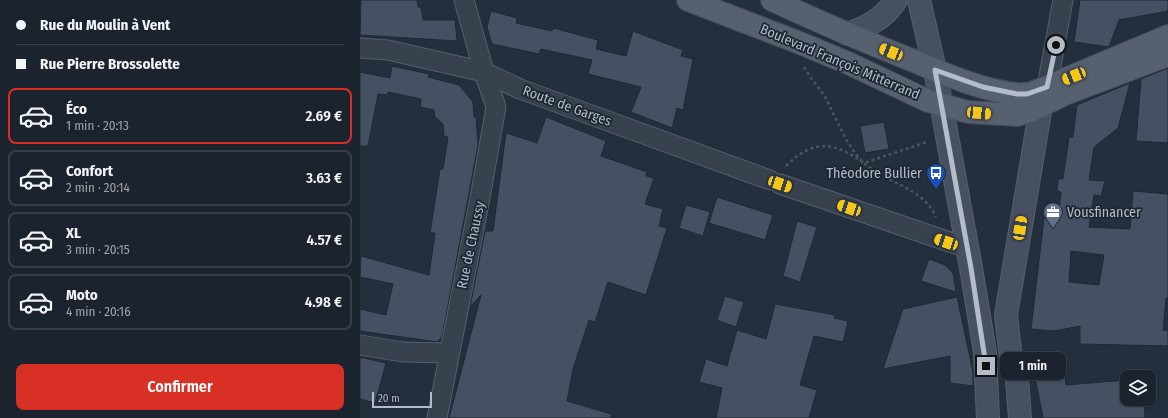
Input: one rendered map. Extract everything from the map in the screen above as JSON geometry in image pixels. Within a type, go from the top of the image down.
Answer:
[{"type":"main road","name":"Boulevard François Mitterrand","points":[[688,0],[848,63],[941,106],[968,112],[1017,115],[1042,95]]},
{"type":"main road","name":"Boulevard François Mitterrand","points":[[772,0],[846,34],[974,84],[1004,92],[1042,95]]},
{"type":"main road","points":[[846,34],[868,27],[891,9],[896,0]]},
{"type":"main road","points":[[919,0],[935,70],[985,352],[988,418]]},
{"type":"main road","points":[[1042,95],[1168,36]]},
{"type":"main road","points":[[1042,95],[1065,94],[1168,55]]},
{"type":"main road","points":[[1020,418],[1017,379],[1011,359],[1006,315],[1042,95]]},
{"type":"street","name":"Rue de Chaussy","points":[[437,418],[480,198],[496,107],[484,72],[464,0]]},
{"type":"street","points":[[1042,95],[1063,0]]},
{"type":"street","name":"Route de Garges","points":[[360,48],[388,50],[484,72],[520,89],[775,182],[967,248]]},
{"type":"street","points":[[360,345],[403,352],[449,353]]},
{"type":"path","points":[[789,39],[805,70],[824,96],[835,119],[864,163]]},
{"type":"path","points":[[864,163],[946,136]]},
{"type":"path","points":[[775,182],[806,149],[819,145],[832,146],[846,151],[926,201],[933,210],[946,242]]},
{"type":"building","points":[[361,0],[417,0],[418,7],[421,7],[423,20],[455,20],[457,41],[360,35]]},
{"type":"building","points":[[1080,0],[1168,0],[1168,11],[1119,20],[1109,47],[1074,42]]},
{"type":"building","points":[[491,11],[517,18],[516,23],[552,31],[553,28],[598,40],[596,49],[626,56],[633,31],[683,50],[681,56],[693,59],[683,110],[677,108],[672,128],[631,112],[641,87],[588,74],[592,60],[541,49],[539,54],[492,44],[487,27]]},
{"type":"building","points":[[392,66],[429,74],[428,77],[459,85],[473,102],[474,117],[476,117],[478,145],[442,337],[437,342],[360,331],[360,309],[386,315],[393,284],[360,277],[361,256],[429,275],[435,233],[430,233],[440,169],[443,169],[448,137],[444,136],[443,124],[435,117],[434,110],[420,107],[421,99],[388,92],[387,95],[378,94],[368,146],[360,146],[360,72],[390,78]]},
{"type":"building","points":[[1168,68],[1168,143],[1136,141],[1141,79]]},
{"type":"building","points":[[1130,83],[1118,128],[1094,147],[1089,180],[1105,181],[1101,196],[1094,195],[1089,227],[1130,229],[1133,191],[1168,194],[1168,298],[1166,298],[1163,330],[1168,331],[1168,346],[1080,344],[1080,326],[1055,331],[1031,329],[1044,218],[1058,219],[1061,192],[1057,191],[1058,179],[1063,179],[1069,137],[1073,137],[1077,105]],"holes":[[[1071,251],[1104,255],[1099,285],[1069,282]]]},
{"type":"building","points":[[546,117],[606,141],[601,156],[647,172],[646,176],[654,178],[645,204],[663,209],[659,226],[667,228],[646,295],[608,282],[595,322],[589,320],[573,369],[567,401],[611,414],[611,418],[449,418],[481,295],[470,307],[485,231],[493,231],[506,133],[537,143]]},
{"type":"building","points":[[884,122],[889,149],[865,153],[860,126]]},
{"type":"building","points":[[717,197],[773,215],[765,240],[709,223]]},
{"type":"building","points":[[686,205],[710,212],[703,236],[679,228]]},
{"type":"building","points":[[797,221],[817,227],[800,282],[783,276]]},
{"type":"building","points":[[929,259],[945,265],[953,273],[956,292],[921,281]]},
{"type":"building","points":[[725,296],[744,302],[736,327],[717,320]]},
{"type":"building","points":[[957,297],[973,372],[973,386],[950,383],[950,356],[883,369],[903,309]]},
{"type":"building","points":[[775,304],[835,315],[834,318],[848,321],[843,342],[814,336],[800,385],[817,390],[809,418],[716,418],[722,388],[699,382],[706,359],[727,366],[737,330],[766,339]]},
{"type":"building","points":[[360,357],[386,363],[375,403],[360,399]]},
{"type":"building","points":[[1034,372],[1065,374],[1066,385],[1120,381],[1120,406],[1144,406],[1145,418],[1043,418]]},
{"type":"place","name":"Théodore Bullier","points":[[936,190]]},
{"type":"place","name":"Vousfinancer","points":[[1053,229]]},
{"type":"route","points":[[986,366],[971,268],[935,70],[992,89],[1017,94],[1027,94],[1047,87],[1056,45]]}]
